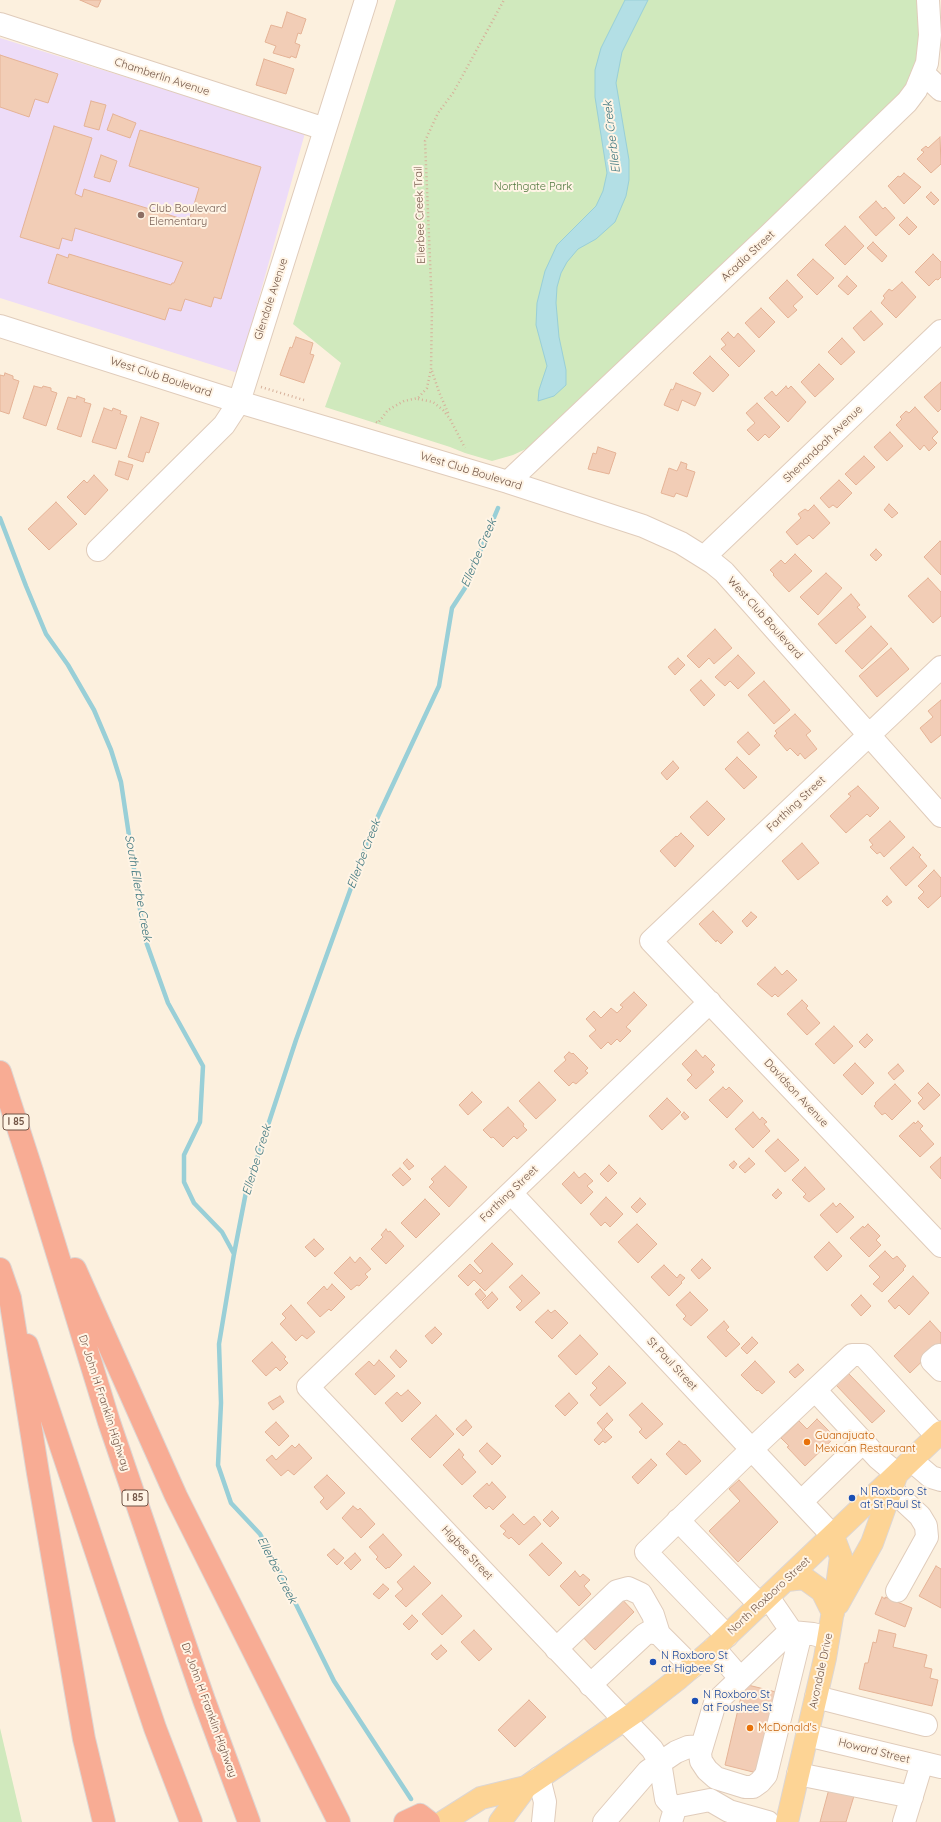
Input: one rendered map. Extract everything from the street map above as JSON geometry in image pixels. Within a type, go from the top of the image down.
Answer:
[{"type":"highway","name":"Dr John H Franklin Highway","points":[[0,1072],[109,1422],[204,1700],[249,1822]]},
{"type":"highway","points":[[32,1171],[176,1496],[341,1818]]},
{"type":"highway","points":[[0,1269],[41,1384],[155,1728],[191,1822]]},
{"type":"highway","points":[[10,1298],[38,1473],[84,1739],[104,1822]]},
{"type":"highway","points":[[405,1822],[420,1815],[429,1822]]},
{"type":"main road","name":"North Roxboro Street","points":[[500,1822],[533,1782],[624,1721],[692,1667],[938,1440]]},
{"type":"main road","name":"Avondale Drive","points":[[832,1613],[853,1579],[872,1543],[900,1475]]},
{"type":"main road","name":"Avondale Drive","points":[[787,1822],[808,1735],[828,1638],[841,1558],[833,1536]]},
{"type":"main road","points":[[787,1580],[804,1578],[822,1591],[832,1613]]},
{"type":"main road","name":"North Roxboro Street","points":[[443,1822],[481,1798],[533,1782]]},
{"type":"street","name":"Glendale Avenue","points":[[98,550],[224,425],[239,402],[366,0]]},
{"type":"street","name":"Acadia Street","points":[[508,482],[893,117],[907,102],[916,90],[924,74],[929,50],[928,0]]},
{"type":"street","name":"Chamberlin Avenue","points":[[0,24],[325,129]]},
{"type":"street","points":[[924,74],[941,90]]},
{"type":"street","name":"West Club Boulevard","points":[[0,326],[239,402],[508,482],[643,526],[681,543],[704,557],[724,572],[868,736],[941,816]]},
{"type":"street","name":"Shenandoah Avenue","points":[[704,557],[941,331]]},
{"type":"street","name":"Farthing Street","points":[[651,941],[941,667]]},
{"type":"street","name":"Davidson Avenue","points":[[651,941],[941,1246]]},
{"type":"street","name":"Farthing Street","points":[[308,1387],[710,1002]]},
{"type":"street","name":"St Paul Street","points":[[511,1193],[833,1536]]},
{"type":"street","points":[[740,1678],[720,1642],[646,1552],[752,1448],[852,1355],[863,1355],[938,1440]]},
{"type":"street","points":[[940,1365],[934,1378],[941,1385]]},
{"type":"street","name":"Higbee Street","points":[[308,1387],[652,1749],[660,1762]]},
{"type":"street","points":[[815,1390],[863,1442],[900,1475],[934,1541],[897,1591]]},
{"type":"street","points":[[802,1502],[863,1442]]},
{"type":"street","points":[[900,1475],[931,1477],[941,1480]]},
{"type":"street","points":[[678,1520],[796,1632]]},
{"type":"street","points":[[556,1649],[616,1592],[628,1588],[641,1594],[653,1615],[659,1634],[692,1667]]},
{"type":"street","points":[[590,1685],[644,1635],[649,1632],[659,1634]]},
{"type":"street","points":[[796,1632],[784,1705],[766,1775],[753,1787],[745,1787],[716,1778],[707,1770],[701,1761],[700,1752],[715,1703],[781,1638],[796,1632],[828,1638]]},
{"type":"street","points":[[816,1696],[926,1725]]},
{"type":"street","points":[[710,1718],[714,1732],[710,1750],[711,1759],[715,1766],[722,1773],[730,1777],[744,1780],[751,1779],[762,1769],[773,1721],[784,1705]]},
{"type":"street","name":"Howard Street","points":[[808,1735],[931,1765]]},
{"type":"street","points":[[604,1822],[648,1771],[676,1752],[688,1747],[702,1746]]},
{"type":"street","points":[[660,1762],[664,1794],[673,1816]]},
{"type":"street","points":[[904,1822],[912,1797],[931,1765]]},
{"type":"street","points":[[798,1774],[912,1797]]},
{"type":"street","points":[[533,1782],[545,1802],[543,1822]]},
{"type":"street","points":[[673,1816],[679,1806],[710,1800],[728,1817],[768,1822]]},
{"type":"path","name":"Ellerbee Creek Trail","points":[[418,398],[427,388],[431,369],[432,308],[425,141],[438,113],[453,93],[504,0]]},
{"type":"path","points":[[431,369],[450,419],[465,448]]},
{"type":"path","points":[[378,423],[388,410],[404,401],[418,398],[432,402],[443,410],[450,419]]},
{"type":"shaded area","name":"Club Boulevard Elementary","points":[[0,38],[305,133],[238,373],[0,298]]},
{"type":"green space","name":"Northgate Park","points":[[396,0],[917,0],[919,58],[905,92],[528,448],[513,455],[492,461],[325,407],[341,363],[293,324]]},
{"type":"green space","points":[[0,1728],[22,1822],[0,1822]]},
{"type":"water","points":[[625,0],[648,0],[622,52],[616,83],[629,160],[629,180],[626,196],[615,222],[596,239],[578,249],[567,262],[561,273],[557,287],[556,303],[559,337],[566,370],[566,385],[554,396],[538,401],[539,390],[547,366],[536,325],[537,303],[545,271],[557,245],[596,206],[603,191],[607,173],[595,97],[595,70],[601,48]]},
{"type":"building","points":[[80,0],[101,0],[98,7],[96,7]]},
{"type":"building","points":[[287,12],[306,19],[301,34],[298,33],[295,43],[300,45],[296,58],[291,56],[290,58],[273,53],[276,46],[265,42],[271,25],[282,28]]},
{"type":"building","points":[[0,55],[58,74],[48,103],[35,99],[29,117],[0,107]]},
{"type":"building","points":[[264,59],[294,69],[286,94],[256,85]]},
{"type":"building","points":[[91,101],[106,105],[99,130],[84,126]]},
{"type":"building","points":[[113,114],[136,123],[130,138],[107,130]]},
{"type":"building","points":[[54,126],[92,138],[75,194],[82,197],[84,189],[189,221],[199,188],[129,166],[140,130],[261,167],[221,299],[214,297],[211,307],[185,299],[181,311],[169,308],[165,320],[48,283],[57,254],[68,258],[69,254],[171,285],[174,283],[183,262],[75,228],[72,241],[62,238],[59,249],[20,237]]},
{"type":"building","points":[[940,137],[941,164],[931,173],[917,159],[924,152],[921,150],[926,146],[928,148]]},
{"type":"building","points":[[101,155],[117,161],[110,182],[94,177]]},
{"type":"building","points":[[904,173],[921,187],[904,204],[888,186],[898,176],[900,177]]},
{"type":"building","points":[[931,192],[939,200],[934,205],[926,197]]},
{"type":"building","points":[[876,201],[883,209],[885,207],[895,218],[876,236],[859,217]]},
{"type":"building","points":[[907,217],[917,227],[909,235],[899,225]]},
{"type":"building","points":[[845,226],[864,246],[845,265],[825,245]]},
{"type":"building","points":[[873,242],[887,256],[882,262],[867,248]]},
{"type":"building","points":[[933,254],[941,262],[941,277],[938,280],[936,279],[929,286],[915,272]]},
{"type":"building","points":[[813,259],[834,278],[817,295],[797,275]]},
{"type":"building","points":[[847,276],[857,286],[848,295],[838,286]]},
{"type":"building","points":[[787,280],[803,297],[793,306],[797,310],[788,318],[769,298]]},
{"type":"building","points":[[902,282],[916,297],[896,318],[881,303],[885,298],[883,296],[889,289],[892,291]]},
{"type":"building","points":[[761,308],[775,322],[759,338],[745,323]]},
{"type":"building","points":[[871,311],[883,324],[864,341],[853,328]]},
{"type":"building","points":[[728,332],[734,338],[738,333],[755,351],[739,367],[721,349],[726,345],[721,339]]},
{"type":"building","points":[[296,337],[313,343],[310,354],[314,355],[304,383],[280,375],[290,347],[292,348]]},
{"type":"building","points":[[842,338],[855,352],[841,365],[828,352]]},
{"type":"building","points":[[710,356],[729,375],[713,392],[693,373]]},
{"type":"building","points":[[819,364],[834,379],[815,397],[801,382]]},
{"type":"building","points":[[5,373],[13,376],[13,379],[19,381],[9,414],[0,411],[0,375],[4,376]]},
{"type":"building","points":[[941,382],[941,409],[938,412],[924,397]]},
{"type":"building","points":[[676,383],[701,393],[695,406],[682,400],[678,411],[664,405],[671,389],[673,390]]},
{"type":"building","points":[[34,386],[51,388],[51,391],[57,393],[46,426],[23,418]]},
{"type":"building","points":[[786,386],[788,389],[791,386],[806,402],[788,422],[764,398],[772,391],[776,396]]},
{"type":"building","points":[[77,396],[85,399],[84,402],[91,404],[81,437],[57,429],[68,397],[76,399]]},
{"type":"building","points":[[757,403],[780,427],[769,438],[765,434],[758,441],[747,430],[755,423],[746,413]]},
{"type":"building","points":[[915,407],[938,432],[932,438],[937,443],[929,451],[924,445],[920,450],[896,425],[902,419],[900,417],[906,411],[909,413]]},
{"type":"building","points":[[104,408],[112,411],[113,408],[121,411],[120,414],[127,416],[116,449],[92,442]]},
{"type":"building","points":[[141,417],[159,423],[149,453],[146,452],[143,462],[128,457]]},
{"type":"building","points":[[890,432],[903,446],[887,461],[874,447]]},
{"type":"building","points":[[598,447],[616,453],[609,474],[588,469],[593,453],[596,454]]},
{"type":"building","points":[[864,456],[875,467],[856,485],[845,474]]},
{"type":"building","points":[[119,461],[133,465],[128,480],[115,475]]},
{"type":"building","points":[[681,462],[687,464],[686,469],[695,472],[687,497],[676,493],[674,497],[661,493],[669,468],[677,471]]},
{"type":"building","points":[[94,475],[108,490],[85,515],[67,497],[84,480],[87,483]]},
{"type":"building","points":[[839,480],[852,493],[837,508],[833,505],[829,508],[820,498]]},
{"type":"building","points":[[56,502],[77,524],[49,550],[28,529]]},
{"type":"building","points":[[889,504],[898,513],[892,518],[884,510]]},
{"type":"building","points":[[814,505],[830,523],[813,539],[809,535],[797,545],[786,532],[801,518],[798,514],[805,509],[808,511]]},
{"type":"building","points":[[940,541],[941,542],[941,575],[924,557]]},
{"type":"building","points":[[876,549],[882,555],[876,561],[870,555]]},
{"type":"building","points":[[795,554],[812,571],[789,592],[770,570],[781,560],[785,564]]},
{"type":"building","points":[[826,573],[842,588],[818,615],[800,597]]},
{"type":"building","points":[[928,578],[941,592],[941,616],[933,623],[908,596]]},
{"type":"building","points":[[851,594],[860,605],[857,607],[866,617],[836,644],[818,624]]},
{"type":"building","points":[[871,626],[888,644],[862,669],[845,651]]},
{"type":"building","points":[[715,629],[732,648],[714,664],[709,658],[699,668],[687,656]]},
{"type":"building","points":[[891,648],[909,669],[877,697],[859,676]]},
{"type":"building","points":[[738,655],[755,673],[738,689],[730,681],[725,686],[715,677]]},
{"type":"building","points":[[678,658],[685,665],[675,675],[668,667]]},
{"type":"building","points":[[701,680],[715,695],[704,706],[690,690]]},
{"type":"building","points":[[764,681],[790,710],[774,724],[748,695]]},
{"type":"building","points":[[941,700],[941,735],[931,743],[920,728],[933,717],[928,711]]},
{"type":"building","points":[[795,714],[811,731],[806,735],[817,749],[805,759],[800,753],[798,756],[790,748],[787,751],[774,736],[777,733],[775,731]]},
{"type":"building","points":[[748,732],[760,745],[749,755],[737,742]]},
{"type":"building","points":[[737,757],[757,777],[744,789],[725,769]]},
{"type":"building","points":[[673,761],[679,768],[667,780],[661,773]]},
{"type":"building","points":[[858,786],[879,808],[870,817],[867,814],[846,833],[830,816],[851,796],[848,794]]},
{"type":"building","points":[[707,801],[725,819],[708,836],[690,817]]},
{"type":"building","points":[[890,821],[905,837],[884,857],[880,852],[877,854],[870,847],[873,845],[869,840]]},
{"type":"building","points":[[681,833],[694,846],[675,867],[660,851]]},
{"type":"building","points":[[802,843],[819,863],[798,880],[782,861]]},
{"type":"building","points":[[913,847],[921,855],[919,857],[927,866],[906,886],[890,868]]},
{"type":"building","points":[[934,870],[941,878],[941,896],[928,908],[918,898],[924,892],[918,886]]},
{"type":"building","points":[[887,896],[892,902],[887,906],[882,901]]},
{"type":"building","points":[[713,911],[733,932],[721,944],[717,940],[716,942],[699,924]]},
{"type":"building","points":[[751,912],[757,917],[747,927],[742,921]]},
{"type":"building","points":[[775,967],[782,975],[787,970],[797,980],[778,997],[775,994],[772,997],[757,984]]},
{"type":"building","points":[[634,992],[647,1005],[626,1027],[631,1031],[620,1042],[617,1039],[611,1045],[608,1042],[601,1049],[589,1036],[596,1030],[586,1019],[594,1011],[601,1018],[611,1008],[617,1013],[623,1007],[620,1005]]},
{"type":"building","points":[[802,1000],[808,1006],[806,1008],[820,1023],[807,1035],[787,1014]]},
{"type":"building","points":[[834,1026],[853,1046],[834,1064],[815,1044]]},
{"type":"building","points":[[867,1034],[873,1040],[865,1048],[859,1042]]},
{"type":"building","points":[[696,1050],[703,1058],[705,1055],[715,1065],[711,1069],[714,1072],[696,1089],[687,1080],[692,1075],[682,1064]]},
{"type":"building","points":[[569,1052],[572,1054],[573,1053],[588,1068],[585,1071],[588,1073],[576,1084],[573,1082],[569,1086],[554,1071],[566,1060],[564,1057]]},
{"type":"building","points":[[855,1063],[874,1083],[862,1095],[843,1075]]},
{"type":"building","points":[[898,1064],[904,1071],[894,1080],[888,1073]]},
{"type":"building","points":[[539,1082],[556,1100],[536,1119],[519,1101]]},
{"type":"building","points":[[928,1083],[940,1095],[924,1110],[918,1103],[923,1098],[918,1093]]},
{"type":"building","points":[[895,1084],[911,1101],[892,1120],[885,1113],[882,1115],[874,1106],[876,1104],[875,1103]]},
{"type":"building","points":[[723,1087],[726,1090],[729,1087],[743,1101],[727,1118],[709,1100]]},
{"type":"building","points":[[472,1092],[482,1102],[468,1115],[459,1105]]},
{"type":"building","points":[[667,1098],[681,1112],[662,1130],[649,1116]]},
{"type":"building","points":[[508,1107],[524,1124],[523,1126],[527,1130],[517,1139],[514,1136],[503,1147],[483,1130]]},
{"type":"building","points":[[684,1112],[689,1117],[685,1120],[681,1115]]},
{"type":"building","points":[[753,1112],[760,1120],[762,1117],[767,1122],[764,1124],[770,1131],[753,1148],[735,1129]]},
{"type":"building","points":[[918,1121],[923,1126],[920,1129],[934,1144],[920,1157],[899,1136],[914,1122],[915,1124]]},
{"type":"building","points":[[778,1139],[799,1160],[785,1172],[765,1151]]},
{"type":"building","points":[[941,1157],[941,1179],[930,1167]]},
{"type":"building","points":[[749,1158],[755,1164],[745,1173],[739,1167]]},
{"type":"building","points":[[407,1159],[414,1166],[409,1170],[403,1163]]},
{"type":"building","points":[[734,1161],[737,1164],[733,1169],[729,1165]]},
{"type":"building","points":[[609,1165],[617,1173],[608,1182],[600,1174]]},
{"type":"building","points":[[445,1166],[467,1187],[449,1207],[429,1187],[434,1182],[431,1179]]},
{"type":"building","points":[[805,1167],[825,1189],[809,1202],[803,1197],[806,1194],[792,1180]]},
{"type":"building","points":[[400,1168],[411,1179],[403,1186],[392,1175]]},
{"type":"building","points":[[574,1172],[579,1178],[585,1173],[593,1181],[587,1186],[593,1192],[581,1204],[562,1184]]},
{"type":"building","points":[[778,1189],[782,1193],[776,1199],[772,1195]]},
{"type":"building","points":[[606,1197],[623,1214],[610,1227],[605,1222],[601,1226],[590,1214]]},
{"type":"building","points":[[640,1198],[646,1204],[637,1213],[631,1207]]},
{"type":"building","points":[[425,1199],[440,1214],[416,1238],[401,1223]]},
{"type":"building","points":[[833,1203],[836,1207],[840,1203],[854,1217],[837,1233],[820,1215]]},
{"type":"building","points":[[637,1224],[657,1244],[638,1263],[618,1242]]},
{"type":"building","points":[[868,1224],[880,1236],[876,1240],[881,1245],[869,1257],[850,1238],[863,1226],[864,1228]]},
{"type":"building","points":[[386,1229],[388,1232],[390,1231],[404,1246],[386,1264],[371,1249],[383,1237],[381,1235]]},
{"type":"building","points":[[314,1239],[324,1249],[315,1257],[305,1247]]},
{"type":"building","points":[[829,1242],[842,1256],[827,1271],[814,1257]]},
{"type":"building","points":[[492,1243],[513,1264],[485,1291],[474,1280],[468,1286],[458,1276],[470,1264],[480,1274],[483,1271],[474,1261]]},
{"type":"building","points":[[885,1251],[893,1259],[897,1256],[906,1266],[903,1269],[904,1270],[882,1292],[873,1284],[880,1277],[869,1266]]},
{"type":"building","points":[[350,1257],[355,1263],[360,1257],[371,1269],[365,1274],[368,1277],[359,1286],[357,1285],[351,1290],[334,1273]]},
{"type":"building","points":[[702,1259],[711,1268],[699,1279],[691,1270]]},
{"type":"building","points":[[664,1265],[677,1278],[680,1274],[685,1278],[669,1296],[651,1277]]},
{"type":"building","points":[[522,1275],[540,1293],[520,1311],[516,1307],[522,1301],[509,1287]]},
{"type":"building","points":[[913,1276],[929,1293],[909,1315],[899,1305],[895,1309],[888,1301]]},
{"type":"building","points":[[332,1284],[345,1297],[331,1311],[329,1309],[320,1317],[307,1303],[324,1286],[327,1290]]},
{"type":"building","points":[[480,1289],[486,1296],[481,1301],[475,1294]]},
{"type":"building","points":[[492,1292],[498,1299],[488,1309],[482,1302]]},
{"type":"building","points":[[690,1292],[708,1310],[691,1326],[683,1319],[686,1316],[676,1305]]},
{"type":"building","points":[[861,1295],[871,1306],[861,1316],[851,1305]]},
{"type":"building","points":[[291,1305],[315,1332],[307,1339],[302,1335],[296,1341],[280,1324],[286,1318],[282,1314]]},
{"type":"building","points":[[548,1310],[551,1313],[555,1310],[568,1323],[552,1339],[535,1322]]},
{"type":"building","points":[[724,1321],[729,1327],[726,1330],[740,1344],[726,1357],[707,1337]]},
{"type":"building","points":[[930,1321],[941,1333],[941,1343],[910,1373],[894,1356]]},
{"type":"building","points":[[435,1327],[442,1334],[432,1344],[425,1336]]},
{"type":"building","points":[[580,1335],[598,1354],[576,1375],[558,1356]]},
{"type":"building","points":[[752,1337],[758,1343],[747,1354],[741,1348]]},
{"type":"building","points":[[272,1342],[286,1357],[284,1359],[288,1363],[280,1371],[276,1367],[266,1376],[252,1361]]},
{"type":"building","points":[[396,1350],[407,1361],[400,1368],[390,1357]]},
{"type":"building","points":[[379,1360],[395,1376],[375,1395],[355,1374],[369,1361],[374,1366]]},
{"type":"building","points":[[755,1361],[775,1382],[762,1394],[741,1375]]},
{"type":"building","points":[[798,1364],[804,1370],[795,1378],[789,1372]]},
{"type":"building","points":[[609,1366],[626,1383],[600,1406],[590,1395],[597,1388],[592,1383]]},
{"type":"building","points":[[848,1373],[885,1411],[872,1423],[836,1385]]},
{"type":"building","points":[[408,1390],[421,1403],[402,1422],[385,1403],[397,1392],[401,1396]]},
{"type":"building","points":[[569,1393],[578,1403],[565,1416],[555,1406]]},
{"type":"building","points":[[280,1396],[284,1402],[273,1410],[268,1403]]},
{"type":"building","points":[[642,1403],[663,1424],[646,1439],[639,1432],[642,1429],[629,1415]]},
{"type":"building","points":[[607,1413],[613,1420],[604,1429],[612,1437],[605,1443],[603,1441],[599,1445],[594,1440],[603,1430],[597,1423]]},
{"type":"building","points":[[436,1415],[454,1434],[430,1458],[411,1439]]},
{"type":"building","name":"Guanajuato Mexican Restaurant","points":[[817,1419],[835,1437],[805,1466],[787,1447],[789,1446],[781,1438],[799,1421],[807,1429]]},
{"type":"building","points":[[466,1420],[472,1427],[463,1436],[456,1429]]},
{"type":"building","points":[[276,1422],[289,1436],[279,1446],[265,1432]]},
{"type":"building","points":[[679,1441],[684,1445],[685,1444],[701,1461],[686,1475],[666,1454]]},
{"type":"building","points":[[487,1443],[501,1456],[492,1465],[479,1451]]},
{"type":"building","points":[[299,1444],[312,1458],[294,1475],[288,1470],[281,1476],[266,1460],[272,1455],[276,1460],[292,1445],[295,1448]]},
{"type":"building","points":[[459,1449],[464,1455],[462,1457],[476,1472],[462,1485],[443,1465]]},
{"type":"building","points":[[651,1459],[657,1465],[638,1484],[632,1477]]},
{"type":"building","points":[[327,1475],[345,1493],[327,1510],[320,1502],[324,1498],[314,1487]]},
{"type":"building","points":[[739,1480],[778,1522],[738,1562],[709,1531],[740,1501],[729,1489]]},
{"type":"building","points":[[492,1482],[506,1497],[493,1510],[489,1506],[486,1509],[473,1496],[487,1483],[489,1486]]},
{"type":"building","points":[[353,1506],[358,1510],[360,1508],[375,1524],[361,1538],[342,1518]]},
{"type":"building","points":[[552,1511],[559,1518],[550,1527],[543,1520]]},
{"type":"building","points":[[513,1514],[524,1525],[534,1516],[541,1524],[519,1545],[511,1537],[509,1539],[503,1534],[506,1531],[500,1526]]},
{"type":"building","points":[[383,1534],[402,1555],[389,1568],[388,1567],[386,1569],[376,1559],[378,1557],[369,1547]]},
{"type":"building","points":[[542,1543],[562,1563],[549,1576],[529,1555]]},
{"type":"building","points":[[334,1549],[344,1558],[337,1565],[327,1555]]},
{"type":"building","points":[[355,1553],[361,1560],[351,1570],[344,1563]]},
{"type":"building","points":[[414,1566],[431,1583],[406,1607],[395,1596],[403,1589],[397,1582]]},
{"type":"building","points":[[936,1566],[941,1569],[941,1608],[919,1596]]},
{"type":"building","points":[[575,1571],[580,1577],[583,1574],[590,1580],[584,1586],[591,1594],[579,1606],[560,1586]]},
{"type":"building","points":[[383,1584],[389,1589],[379,1599],[373,1594]]},
{"type":"building","points":[[442,1595],[462,1616],[442,1635],[422,1614]]},
{"type":"building","points":[[619,1596],[634,1612],[595,1650],[580,1634]]},
{"type":"building","points":[[882,1597],[912,1608],[905,1627],[875,1614]]},
{"type":"building","points":[[412,1615],[418,1621],[409,1630],[403,1624]]},
{"type":"building","points":[[474,1630],[492,1649],[479,1661],[461,1642]]},
{"type":"building","points":[[879,1630],[896,1634],[893,1647],[927,1655],[924,1667],[932,1669],[930,1678],[938,1680],[932,1706],[859,1689],[865,1663],[868,1663],[873,1642],[876,1643]]},
{"type":"building","points":[[441,1645],[447,1651],[437,1660],[431,1654]]},
{"type":"building","points":[[744,1684],[776,1692],[757,1773],[725,1765]]},
{"type":"building","points":[[529,1700],[546,1717],[515,1747],[498,1730]]},
{"type":"building","points":[[829,1789],[854,1796],[846,1822],[820,1822]]},
{"type":"waterway","name":"Ellerbe Creek","points":[[411,1799],[334,1681],[260,1534],[231,1503],[218,1465],[221,1403],[219,1344],[246,1192],[296,1040],[373,827],[439,686],[452,608],[465,588],[498,508]]},
{"type":"waterway","name":"South Ellerbe Creek","points":[[0,518],[46,634],[68,665],[94,710],[111,750],[121,782],[144,936],[168,1003],[203,1066],[200,1122],[184,1155],[184,1182],[194,1203],[222,1232],[234,1254]]},
{"type":"place","name":"Club Boulevard Elementary","points":[[141,215]]},
{"type":"place","name":"Guanajuato Mexican Restaurant","points":[[807,1442]]},
{"type":"place","name":"N Roxboro St at St Paul St","points":[[852,1498]]},
{"type":"place","name":"N Roxboro St at Higbee St","points":[[653,1662]]},
{"type":"place","name":"N Roxboro St at Foushee St","points":[[695,1701]]},
{"type":"place","name":"McDonald's","points":[[750,1728]]}]
